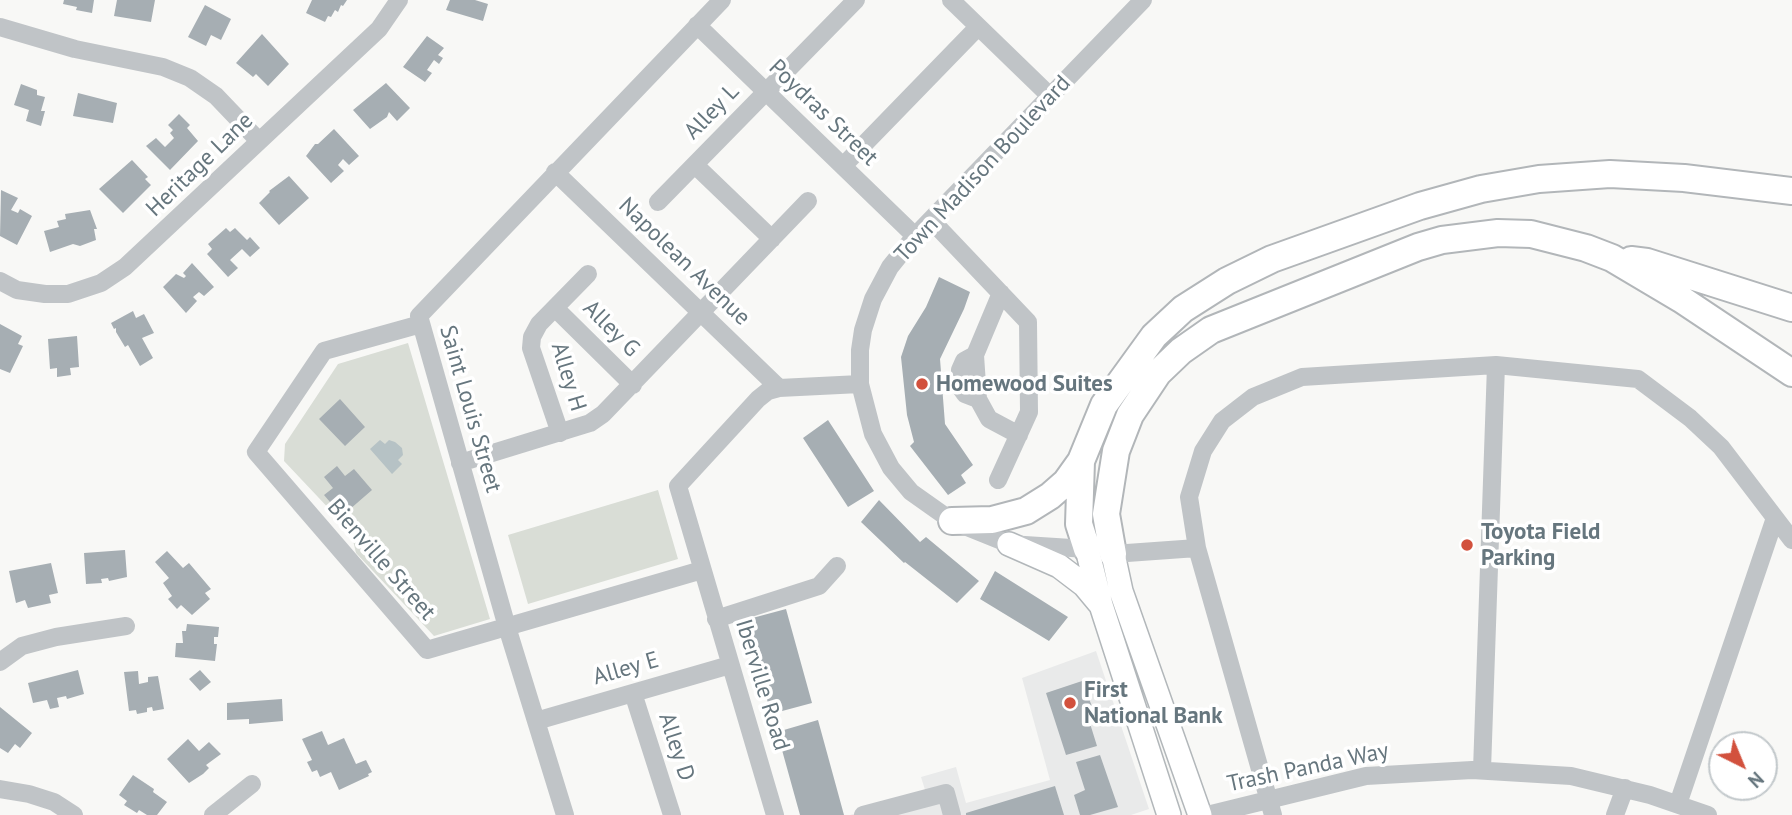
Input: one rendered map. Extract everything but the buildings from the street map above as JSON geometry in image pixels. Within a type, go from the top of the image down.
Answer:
[{"type":"highway","points":[[952,521],[992,520],[1026,511],[1050,496],[1066,482],[1081,461],[1104,405],[1154,336],[1183,309],[1227,281],[1272,259],[1420,206],[1481,190],[1539,179],[1610,174],[1684,178],[1792,191]]},
{"type":"highway","points":[[1751,186],[1792,206]]},
{"type":"highway","points":[[1113,554],[1106,514],[1116,451],[1130,415],[1158,373],[1181,351],[1211,330],[1418,247],[1468,235],[1531,234],[1573,244],[1612,258],[1681,299],[1792,373]]},
{"type":"highway","points":[[1612,258],[1647,262],[1792,308]]},
{"type":"highway","points":[[1081,461],[1079,524],[1087,549]]},
{"type":"main road","points":[[1009,544],[1059,566],[1084,585],[1101,605]]},
{"type":"main road","points":[[1087,549],[1101,605],[1169,815]]},
{"type":"main road","points":[[1113,554],[1121,591],[1200,815]]},
{"type":"street","name":"Heritage Lane","points":[[0,281],[17,290],[45,294],[68,294],[101,284],[158,238],[379,29],[399,0]]},
{"type":"street","name":"Saint Louis Street","points":[[565,815],[507,627],[419,316],[722,0]]},
{"type":"street","name":"Alley L","points":[[658,202],[856,0]]},
{"type":"street","points":[[951,0],[1050,96]]},
{"type":"street","name":"Town Madison Boulevard","points":[[1143,0],[915,236],[890,267],[873,299],[863,330],[860,384],[873,434],[891,468],[911,492],[952,521],[1009,544],[1087,549],[1113,554],[1197,548]]},
{"type":"street","name":"Poydras Street","points":[[698,25],[915,236]]},
{"type":"street","points":[[0,27],[75,49],[163,67],[190,78],[216,96],[259,141]]},
{"type":"street","points":[[843,166],[978,27]]},
{"type":"street","points":[[695,164],[772,239]]},
{"type":"street","name":"Napolean Avenue","points":[[555,172],[779,388]]},
{"type":"street","points":[[460,463],[590,423],[603,414],[808,201]]},
{"type":"street","points":[[931,220],[1028,322],[1029,412],[998,480]]},
{"type":"street","name":"Alley H","points":[[560,433],[531,348],[531,337],[539,324],[588,274]]},
{"type":"street","points":[[1001,293],[975,355],[978,399],[989,419],[1019,435]]},
{"type":"street","name":"Alley G","points":[[555,308],[633,385]]},
{"type":"street","name":"Bienville Street","points":[[421,324],[324,351],[256,453],[426,650],[702,569]]},
{"type":"street","points":[[975,355],[964,361],[960,379],[965,394],[978,399]]},
{"type":"street","points":[[1482,771],[1496,365]]},
{"type":"street","points":[[1271,807],[1197,548],[1189,497],[1203,451],[1222,421],[1253,397],[1301,377],[1496,365],[1638,379],[1690,418],[1721,447],[1792,540]]},
{"type":"street","points":[[779,388],[860,384]]},
{"type":"street","name":"Iberville Road","points":[[775,815],[678,486],[758,399],[768,391],[779,388]]},
{"type":"street","points":[[1678,804],[1775,518]]},
{"type":"street","points":[[716,619],[819,586],[837,566]]},
{"type":"street","points":[[0,662],[22,646],[57,637],[126,626]]},
{"type":"street","name":"Alley E","points":[[536,721],[730,664]]},
{"type":"street","name":"Alley D","points":[[633,693],[672,815]]},
{"type":"street","name":"Trash Panda Way","points":[[1207,815],[1271,807],[1366,776],[1482,771],[1570,776],[1625,788],[1708,815]]},
{"type":"street","points":[[213,815],[252,784]]},
{"type":"street","points":[[1615,815],[1625,788]]},
{"type":"street","points":[[0,789],[54,802],[74,815]]},
{"type":"street","points":[[863,815],[946,793],[952,815]]},
{"type":"shaded area","points":[[408,343],[490,619],[434,636],[356,553],[351,532],[284,461],[285,444],[338,364]]},
{"type":"shaded area","points":[[380,440],[385,444],[389,440],[395,442],[402,448],[403,455],[398,460],[402,464],[392,474],[370,449]]},
{"type":"shaded area","points":[[658,490],[678,559],[528,604],[508,535]]},
{"type":"shaded area","points":[[1096,651],[1149,809],[1131,815],[850,815],[926,793],[921,777],[956,767],[966,803],[1050,780],[1022,678]]},
{"type":"place","name":"Homewood Suites","points":[[922,384]]},
{"type":"place","name":"Toyota Field Parking","points":[[1467,545]]},
{"type":"place","name":"First National Bank","points":[[1070,703]]}]
